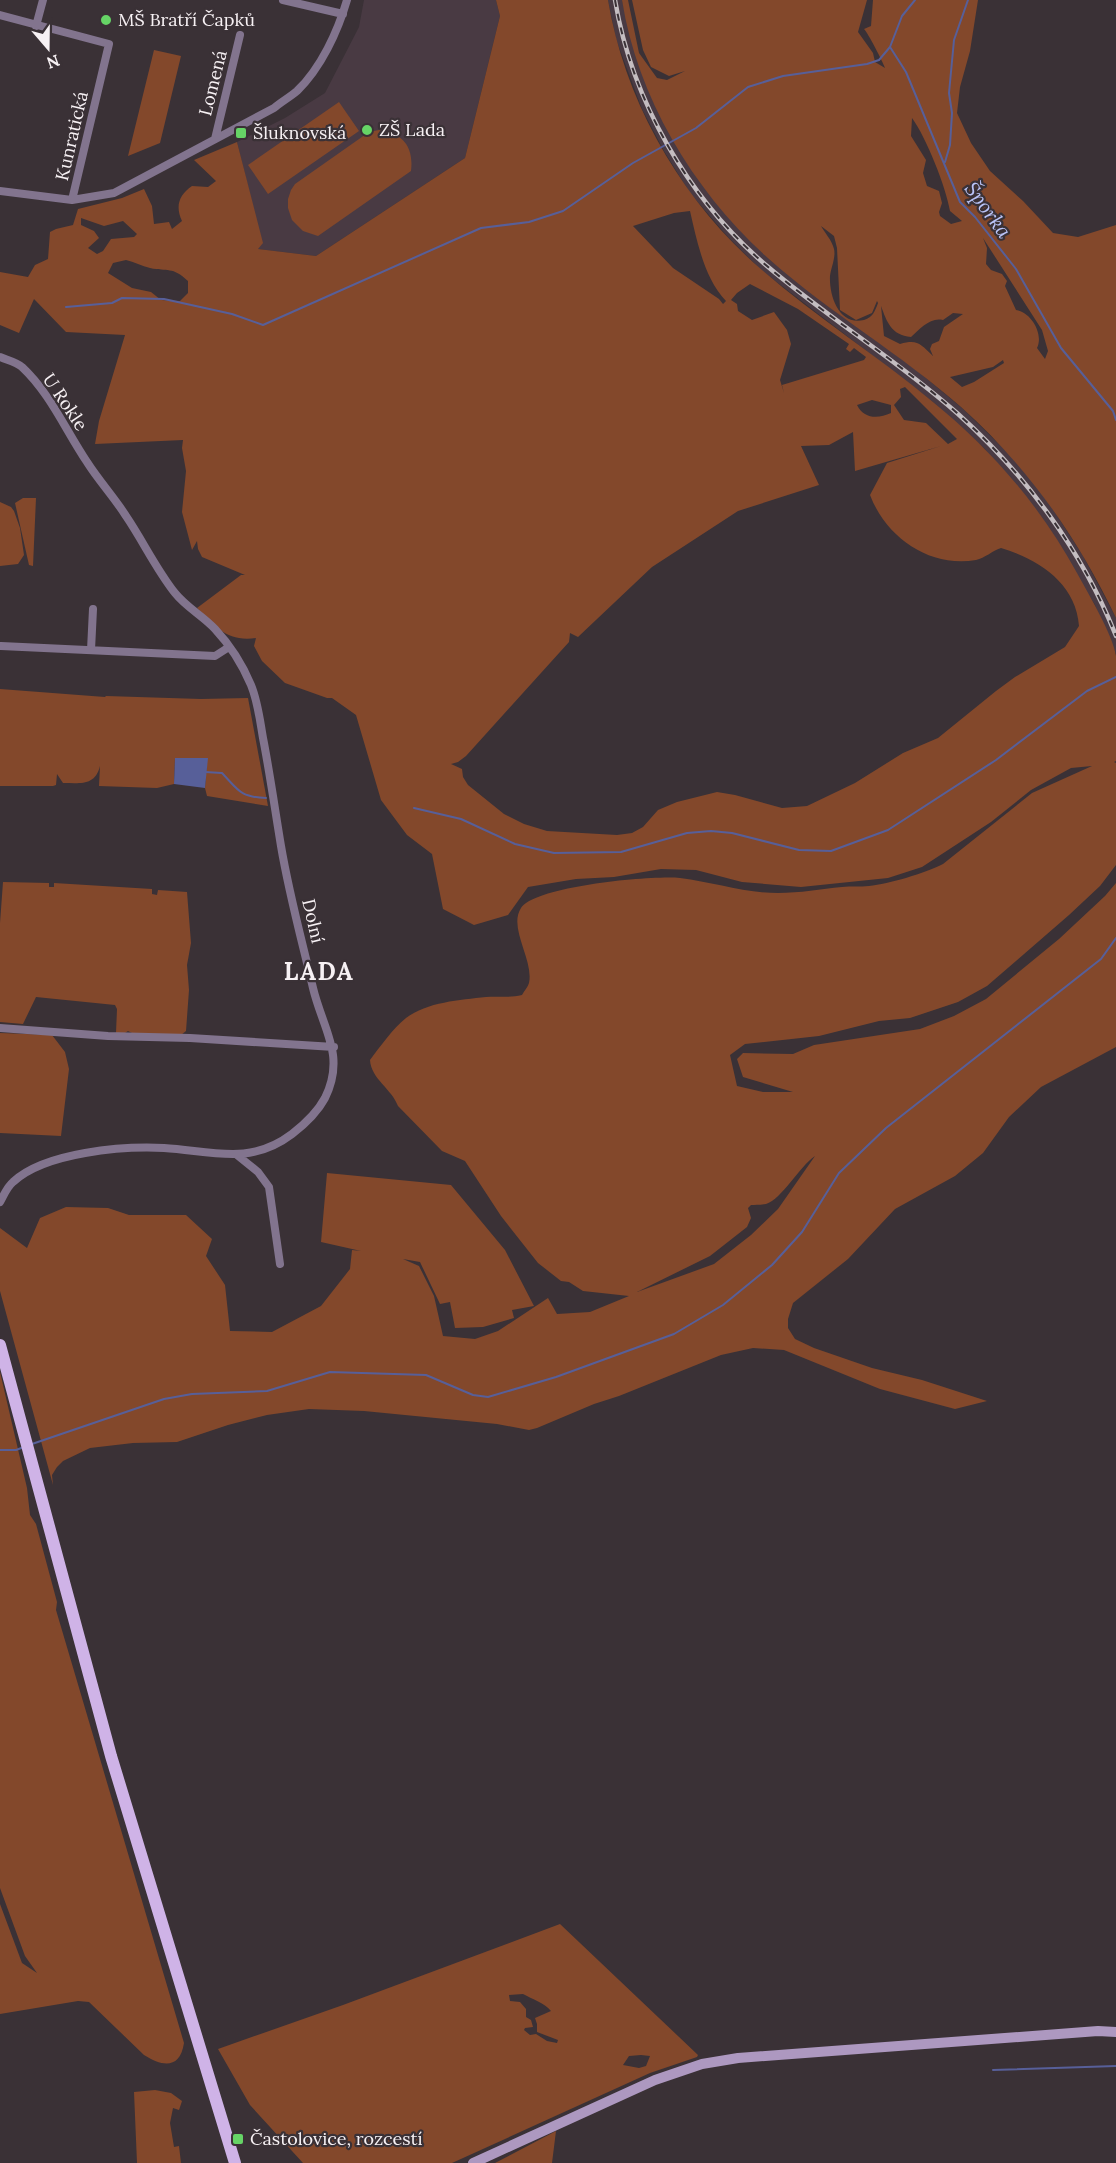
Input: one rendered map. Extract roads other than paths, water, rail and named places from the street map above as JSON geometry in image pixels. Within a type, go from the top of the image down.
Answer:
[{"type":"main road","points":[[0,1345],[111,1756],[235,2163]]},
{"type":"street","points":[[0,15],[36,26],[43,0]]},
{"type":"street","points":[[283,0],[343,14]]},
{"type":"street","points":[[0,191],[72,200],[114,193],[274,108],[297,90],[310,76],[335,32],[347,0]]},
{"type":"street","name":"Kunratická","points":[[36,26],[109,44],[72,200]]},
{"type":"street","name":"Lomená","points":[[215,139],[240,35]]},
{"type":"street","name":"U Rokle","points":[[0,357],[20,365],[32,379],[96,475]]},
{"type":"street","name":"Dolní","points":[[0,1202],[13,1182],[24,1174],[53,1161],[92,1152],[154,1148],[237,1155],[260,1152],[276,1145],[304,1124],[317,1110],[333,1078],[334,1047],[316,999],[292,897],[255,697],[245,673],[229,647],[215,630],[176,595],[124,511],[96,475]]},
{"type":"street","points":[[91,650],[93,609]]},
{"type":"street","points":[[1,646],[215,656],[229,647]]},
{"type":"street","points":[[0,1028],[108,1036],[190,1038],[334,1047]]},
{"type":"street","points":[[237,1155],[258,1172],[269,1187],[280,1264]]},
{"type":"street","points":[[473,2163],[655,2080],[702,2064],[738,2058],[1098,2031],[1116,2032]]},
{"type":"water","points":[[175,758],[208,758],[205,788],[174,784]]},
{"type":"waterway","name":"Šporka","points":[[915,0],[902,16],[890,47],[906,72],[960,202],[975,217],[1016,269],[1061,348],[1113,411],[1116,420]]},
{"type":"waterway","points":[[945,162],[950,145],[952,113],[949,93],[954,40],[968,0]]},
{"type":"waterway","points":[[66,307],[112,303],[122,298],[164,299],[232,314],[263,325],[481,228],[529,222],[563,211],[633,163],[696,128],[748,87],[783,76],[867,64],[879,60],[890,47]]},
{"type":"waterway","points":[[414,808],[461,819],[515,844],[554,853],[621,852],[687,833],[711,831],[732,833],[799,850],[831,851],[888,830],[996,760],[1087,691],[1116,677]]},
{"type":"waterway","points":[[205,772],[222,773],[241,792],[266,798]]},
{"type":"waterway","points":[[32,1444],[164,1399],[192,1394],[267,1391],[330,1372],[426,1375],[473,1395],[488,1397],[556,1377],[674,1334],[723,1305],[772,1265],[802,1232],[839,1173],[886,1128],[1101,959],[1116,938]]},
{"type":"waterway","points":[[0,1450],[16,1450],[24,1447]]},
{"type":"waterway","points":[[993,2070],[1116,2066]]},
{"type":"railway","points":[[615,0],[623,38],[650,111],[668,146],[713,211],[767,266],[934,394],[1006,461],[1069,544],[1102,604],[1116,636]]},
{"type":"place","name":"MŠ Bratří Čapků","points":[[106,20]]},
{"type":"place","name":"ZŠ Lada","points":[[367,130]]},
{"type":"place","name":"Šluknovská","points":[[241,133]]},
{"type":"place","name":"Častolovice, rozcestí","points":[[238,2139]]},
{"type":"district","name":"LADA","points":[[319,972]]}]
